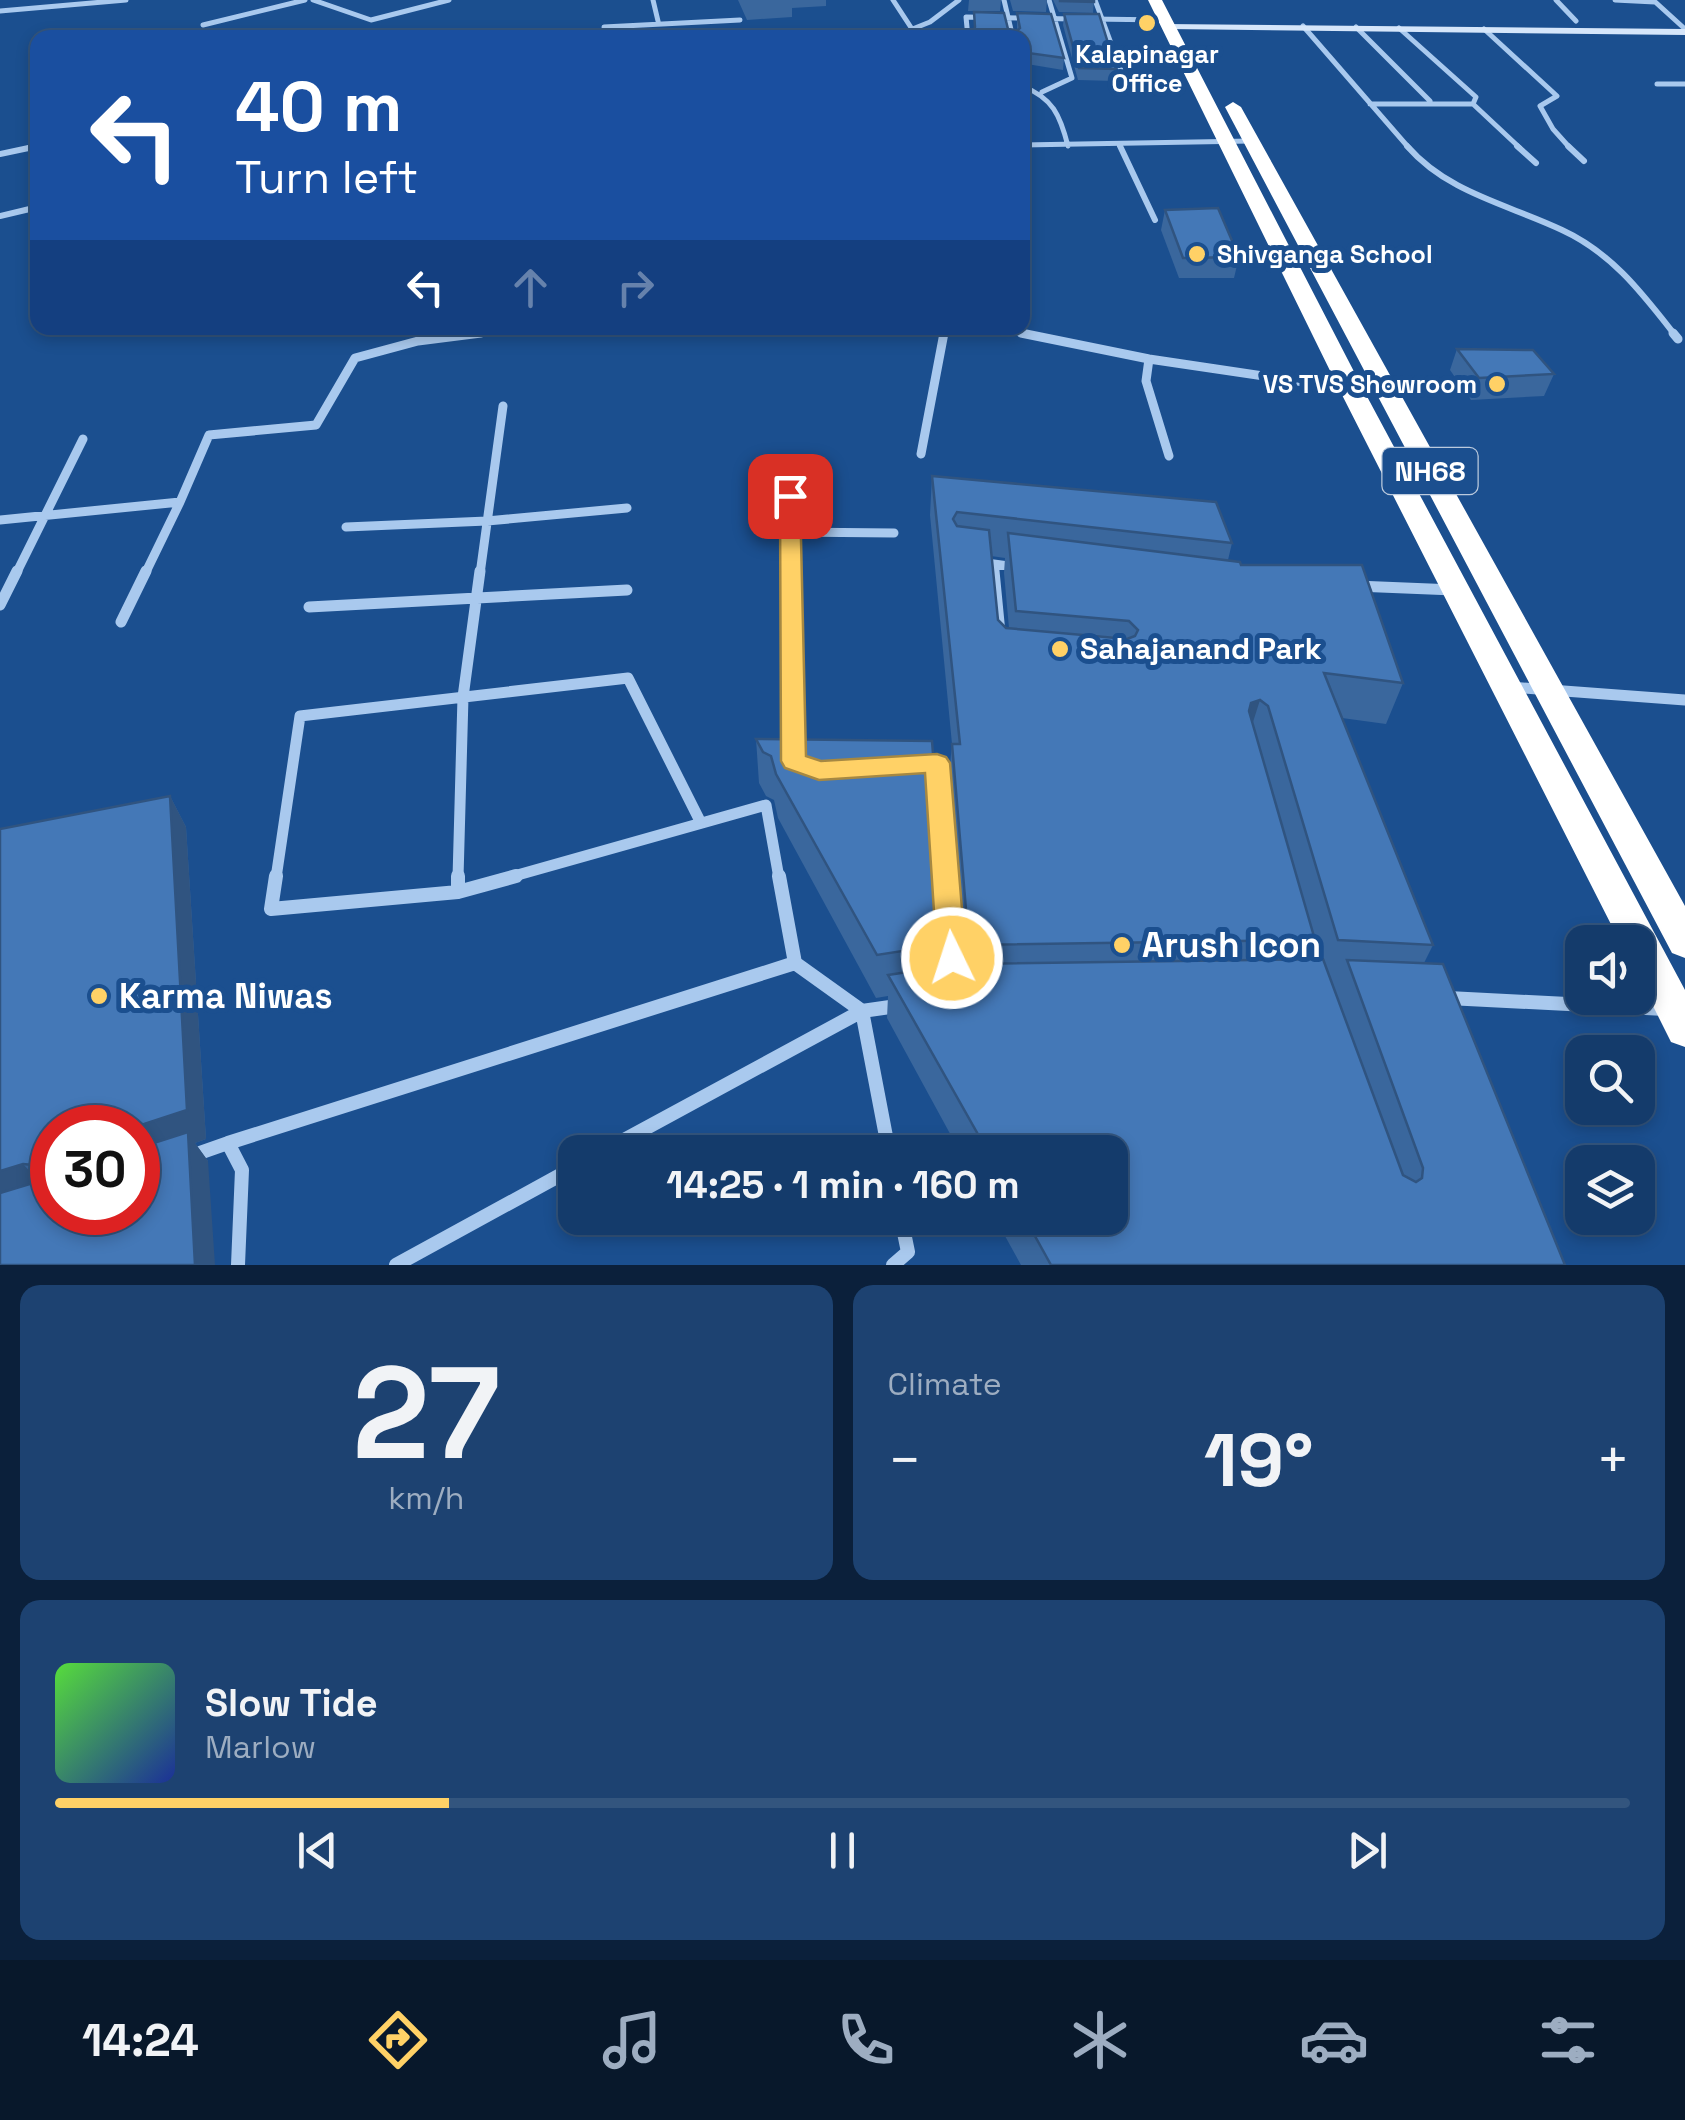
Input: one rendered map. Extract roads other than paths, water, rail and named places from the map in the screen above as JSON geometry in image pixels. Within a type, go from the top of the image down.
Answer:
[{"type":"highway","name":"NH68","points":[[1155,0],[1174,18],[1548,688],[1685,942]]},
{"type":"highway","name":"NH68","points":[[1240,141],[1351,388],[1680,1019]]},
{"type":"street","points":[[0,11],[126,0]]},
{"type":"street","points":[[203,25],[309,0],[372,20],[449,0]]},
{"type":"street","points":[[653,0],[658,22]]},
{"type":"street","points":[[893,0],[912,29]]},
{"type":"street","points":[[905,30],[930,22],[959,0]]},
{"type":"street","points":[[1004,0],[1011,30]]},
{"type":"street","points":[[1042,92],[1072,78],[1049,0]]},
{"type":"street","points":[[1095,0],[1125,81]]},
{"type":"street","points":[[1556,0],[1576,22]]},
{"type":"street","points":[[1615,0],[1654,1],[1685,30]]},
{"type":"street","points":[[967,30],[966,17],[1174,18],[1399,28],[1685,30]]},
{"type":"street","points":[[604,26],[740,20]]},
{"type":"street","points":[[1302,26],[1427,169],[1493,203],[1565,231],[1626,272],[1678,340]]},
{"type":"street","points":[[1356,27],[1430,101]]},
{"type":"street","points":[[1399,28],[1476,97],[1473,104]]},
{"type":"street","points":[[1484,29],[1557,96],[1540,106],[1543,115],[1548,126],[1584,162]]},
{"type":"street","points":[[1657,84],[1685,84]]},
{"type":"street","points":[[1030,88],[1042,92],[1058,106],[1068,146]]},
{"type":"street","points":[[1370,104],[1473,104],[1536,164]]},
{"type":"street","points":[[1030,145],[1240,141]]},
{"type":"street","points":[[1120,146],[1155,220]]},
{"type":"street","points":[[0,154],[30,148]]},
{"type":"street","points":[[0,216],[30,209]]},
{"type":"street","points":[[122,622],[209,434],[316,425],[355,358],[418,341],[463,335]]},
{"type":"street","points":[[921,454],[944,335]]},
{"type":"street","points":[[1030,335],[1149,359],[1351,388]]},
{"type":"street","points":[[1149,359],[1146,381],[1169,456]]},
{"type":"street","points":[[458,892],[464,697],[503,406]]},
{"type":"street","points":[[0,605],[83,440]]},
{"type":"street","points":[[790,496],[794,761]]},
{"type":"street","points":[[0,520],[180,502]]},
{"type":"street","points":[[346,527],[626,508]]},
{"type":"street","points":[[790,532],[894,533]]},
{"type":"street","points":[[958,559],[1030,568]]},
{"type":"street","points":[[994,564],[1001,641]]},
{"type":"street","points":[[1344,586],[1459,590]]},
{"type":"street","points":[[309,607],[626,590]]},
{"type":"street","points":[[701,823],[628,678],[300,716],[271,909],[458,892],[701,823],[766,804],[795,963],[862,1011],[886,1135]]},
{"type":"street","points":[[1509,687],[1685,700]]},
{"type":"street","points":[[917,764],[937,763],[955,996]]},
{"type":"street","points":[[174,1161],[795,963]]},
{"type":"street","points":[[1426,997],[1680,1019]]},
{"type":"street","points":[[633,1135],[862,1011],[918,1002]]},
{"type":"street","points":[[228,1144],[242,1170],[238,1265]]},
{"type":"street","points":[[396,1265],[558,1176]]},
{"type":"street","points":[[893,1265],[908,1252],[904,1235]]},
{"type":"place","name":"Kalapinagar Office","points":[[1147,23]]},
{"type":"place","name":"Shivganga School","points":[[1197,254]]},
{"type":"place","name":"VS TVS Showroom","points":[[1497,384]]},
{"type":"place","name":"Sahajanand Park","points":[[1060,649]]},
{"type":"place","name":"Arush Icon","points":[[1122,945]]},
{"type":"place","name":"Karma Niwas","points":[[99,996]]}]
